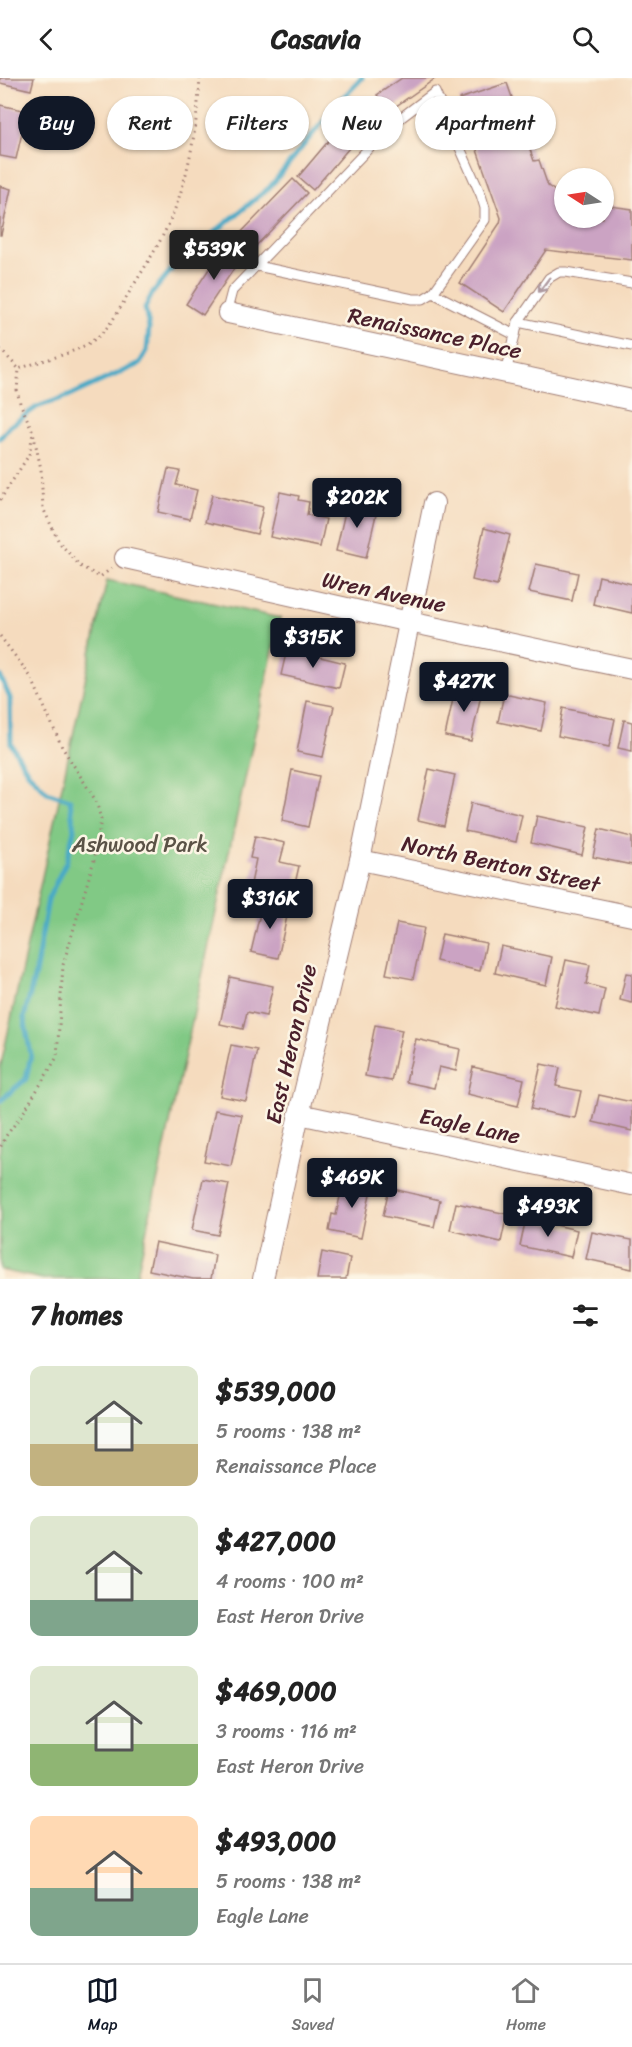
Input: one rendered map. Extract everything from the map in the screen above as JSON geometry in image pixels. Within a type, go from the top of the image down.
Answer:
[{"type":"street","name":"Renaissance Place","points":[[228,313],[632,400]]},
{"type":"street","name":"East Heron Drive","points":[[263,1279],[299,1114],[360,860],[434,503]]},
{"type":"street","name":"Wren Avenue","points":[[125,558],[632,669]]},
{"type":"street","name":"North Benton Street","points":[[360,860],[632,916]]},
{"type":"street","name":"Eagle Lane","points":[[299,1114],[632,1185]]},
{"type":"lane","points":[[228,313],[232,291],[390,126],[435,92],[481,195],[485,208],[485,220],[433,293],[423,299],[413,299],[257,266]]},
{"type":"lane","points":[[506,373],[518,322],[549,278],[559,272],[632,283]]},
{"type":"lane","points":[[433,293],[515,335]]},
{"type":"lane","points":[[518,322],[632,346]]},
{"type":"path","points":[[19,369],[75,350],[95,339],[110,325],[172,216],[187,170],[198,109],[200,78]]},
{"type":"path","points":[[0,349],[19,369],[17,390],[20,404],[33,432],[41,469],[43,508],[59,542],[80,566],[100,577],[125,558]]},
{"type":"path","points":[[0,500],[29,455],[33,432]]},
{"type":"path","points":[[0,636],[31,677],[62,747],[96,801],[101,819],[95,857],[63,965],[57,1057],[0,1148]]},
{"type":"green space","name":"Ashwood Park","points":[[107,580],[280,618],[136,1279],[43,1279],[0,1270],[0,1069]]},
{"type":"building","points":[[0,78],[34,78],[31,90],[0,83]]},
{"type":"building","points":[[402,78],[436,78],[403,101],[403,96],[377,95]]},
{"type":"building","points":[[507,83],[512,96],[468,96]]},
{"type":"building","points":[[0,105],[18,109],[18,150],[16,159],[0,156]]},
{"type":"building","points":[[321,150],[347,150],[313,190],[298,177]]},
{"type":"building","points":[[477,150],[530,150],[534,161],[539,160],[548,186],[554,190],[554,228],[614,228],[614,207],[632,209],[632,260],[546,250],[504,312],[460,283],[500,223],[501,218]]},
{"type":"building","points":[[293,179],[307,193],[247,255],[233,241]]},
{"type":"building","points":[[0,186],[11,189],[1,235],[0,235]]},
{"type":"building","points":[[224,246],[241,258],[203,315],[186,304]]},
{"type":"building","points":[[168,469],[180,471],[176,485],[197,490],[190,519],[158,512]]},
{"type":"building","points":[[280,492],[299,496],[298,500],[309,502],[307,515],[326,519],[320,547],[270,537]]},
{"type":"building","points":[[212,495],[263,507],[257,534],[205,522]]},
{"type":"building","points":[[348,499],[378,506],[366,558],[336,551]]},
{"type":"building","points":[[484,528],[510,535],[497,586],[472,580]]},
{"type":"building","points":[[536,564],[578,573],[572,601],[529,592]]},
{"type":"building","points":[[599,576],[632,584],[632,613],[593,604]]},
{"type":"building","points":[[287,649],[345,663],[339,688],[281,675]]},
{"type":"building","points":[[456,685],[482,690],[471,741],[445,736]]},
{"type":"building","points":[[504,694],[547,703],[541,731],[498,722]]},
{"type":"building","points":[[307,701],[334,706],[323,757],[297,752]]},
{"type":"building","points":[[563,708],[615,719],[609,747],[558,736]]},
{"type":"building","points":[[624,720],[632,722],[632,751],[618,748]]},
{"type":"building","points":[[429,769],[455,775],[444,826],[418,820]]},
{"type":"building","points":[[292,770],[319,776],[308,827],[282,821]]},
{"type":"building","points":[[471,803],[522,815],[516,842],[465,831]]},
{"type":"building","points":[[537,816],[588,827],[582,855],[531,843]]},
{"type":"building","points":[[599,829],[632,837],[632,865],[593,857]]},
{"type":"building","points":[[255,836],[285,843],[280,862],[299,866],[293,893],[251,884],[256,859],[250,858]]},
{"type":"building","points":[[263,901],[289,907],[278,958],[251,952]]},
{"type":"building","points":[[397,923],[424,928],[413,979],[386,974]]},
{"type":"building","points":[[442,934],[486,943],[480,971],[436,961]]},
{"type":"building","points":[[501,946],[552,957],[546,985],[495,973]]},
{"type":"building","points":[[566,960],[590,965],[586,984],[605,989],[599,1016],[555,1006]]},
{"type":"building","points":[[626,973],[632,974],[632,1003],[620,1000]]},
{"type":"building","points":[[230,977],[273,986],[266,1016],[247,1012],[243,1029],[220,1024]]},
{"type":"building","points":[[375,1025],[402,1030],[391,1081],[365,1076]]},
{"type":"building","points":[[416,1039],[460,1049],[456,1071],[439,1067],[434,1088],[406,1082]]},
{"type":"building","points":[[231,1045],[257,1050],[246,1101],[220,1096]]},
{"type":"building","points":[[541,1064],[560,1068],[556,1086],[581,1091],[575,1118],[531,1109]]},
{"type":"building","points":[[473,1067],[524,1079],[518,1106],[467,1094]]},
{"type":"building","points":[[599,1095],[632,1102],[632,1131],[593,1122]]},
{"type":"building","points":[[215,1110],[242,1115],[231,1166],[204,1161]]},
{"type":"building","points":[[344,1178],[372,1184],[361,1238],[329,1231],[332,1214],[336,1215]]},
{"type":"building","points":[[203,1179],[229,1184],[218,1235],[192,1230]]},
{"type":"building","points":[[389,1188],[440,1200],[434,1227],[383,1216]]},
{"type":"building","points":[[456,1203],[507,1214],[501,1242],[450,1230]]},
{"type":"building","points":[[526,1218],[577,1230],[571,1257],[520,1246]]},
{"type":"building","points":[[592,1232],[632,1240],[632,1269],[586,1259]]},
{"type":"building","points":[[155,1242],[215,1255],[211,1279],[193,1279],[149,1270]]},
{"type":"building","points":[[322,1252],[350,1258],[346,1279],[317,1279]]},
{"type":"waterway","points":[[0,438],[10,426],[37,407],[71,395],[139,364],[147,351],[149,327],[145,308],[153,292],[177,263],[269,188],[338,103],[362,78]]},
{"type":"waterway","points":[[0,676],[10,698],[11,744],[27,771],[47,792],[70,800],[74,830],[66,862],[48,899],[35,974],[24,1018],[31,1055],[26,1079],[0,1101]]}]
